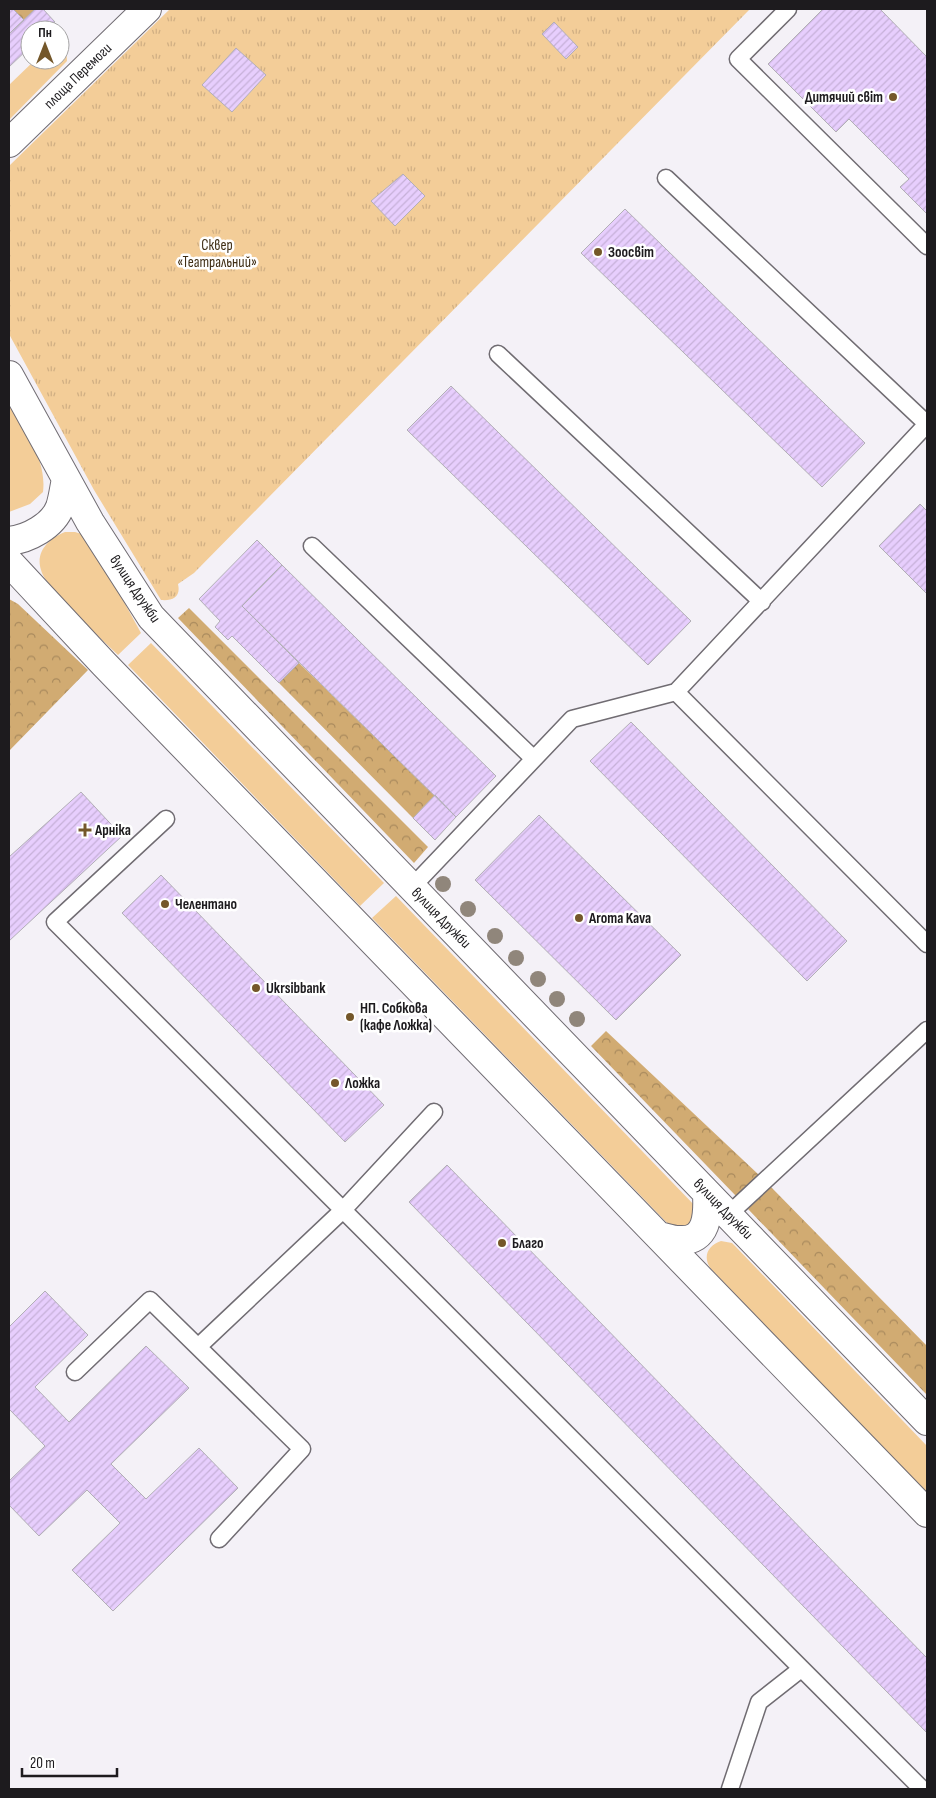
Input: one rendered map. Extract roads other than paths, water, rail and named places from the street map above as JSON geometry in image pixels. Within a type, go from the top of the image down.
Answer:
[{"type":"street","name":"площа Перемоги","points":[[9,144],[147,9]]},
{"type":"street","name":"вулиця Дружби","points":[[9,375],[90,522],[151,617],[927,1421]]},
{"type":"street","points":[[9,540],[22,539],[48,524],[60,508],[66,479]]},
{"type":"street","points":[[9,562],[111,671],[927,1513]]},
{"type":"street","points":[[659,1236],[679,1240],[690,1239],[699,1233],[706,1224],[708,1213],[707,1194]]},
{"type":"street","points":[[698,1276],[698,1257],[701,1246],[708,1238],[717,1233],[729,1231],[737,1225]]},
{"type":"lane","points":[[788,9],[738,59],[927,246]]},
{"type":"lane","points":[[412,887],[572,719],[676,692],[924,434],[927,424],[666,178]]},
{"type":"lane","points":[[498,354],[762,602]]},
{"type":"lane","points":[[312,546],[534,759]]},
{"type":"lane","points":[[676,692],[927,944]]},
{"type":"lane","points":[[166,819],[55,922],[922,1789]]},
{"type":"lane","points":[[737,1225],[927,1030]]},
{"type":"lane","points":[[198,1346],[343,1210],[434,1112]]},
{"type":"lane","points":[[75,1372],[150,1300],[302,1449],[219,1539]]},
{"type":"lane","points":[[730,1789],[759,1702],[801,1669]]},
{"type":"place","name":"Дитячий світ","points":[[893,97]]},
{"type":"place","name":"Зоосвіт","points":[[598,252]]},
{"type":"place","name":"Арніка","points":[[85,830]]},
{"type":"place","name":"Челентано","points":[[165,904]]},
{"type":"place","name":"Aroma Kava","points":[[579,918]]},
{"type":"place","name":"Ukrsibbank","points":[[256,988]]},
{"type":"place","name":"НП. Собкова (кафе Ложка)","points":[[350,1017]]},
{"type":"place","name":"Ложка","points":[[335,1083]]},
{"type":"place","name":"Благо","points":[[502,1243]]},
{"type":"park label","name":"Сквер «Театральний»","points":[[217,254]]}]
